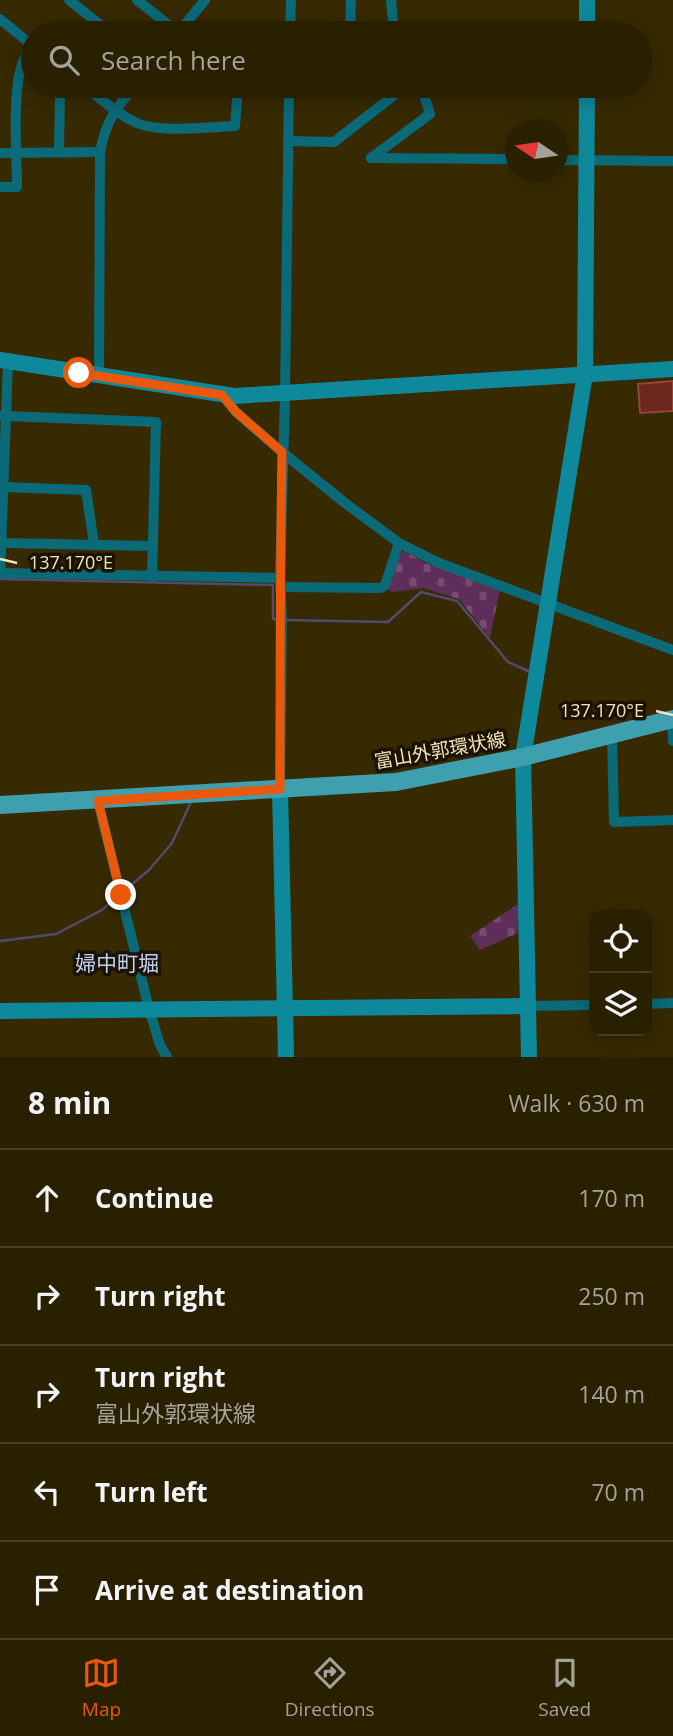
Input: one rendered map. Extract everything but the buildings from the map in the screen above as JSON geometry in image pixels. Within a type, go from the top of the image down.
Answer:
[{"type":"main road","name":"富山外郭環状線","points":[[0,805],[396,782],[523,757],[673,719]]},
{"type":"street","points":[[69,0],[96,21]]},
{"type":"street","points":[[137,0],[163,21]]},
{"type":"street","points":[[188,21],[205,0]]},
{"type":"street","points":[[290,0],[290,21]]},
{"type":"street","points":[[350,21],[351,0]]},
{"type":"street","points":[[391,0],[393,21]]},
{"type":"street","points":[[587,0],[587,21]]},
{"type":"street","points":[[0,19],[21,36]]},
{"type":"street","points":[[0,187],[17,187],[21,68]]},
{"type":"street","points":[[59,152],[60,98]]},
{"type":"street","points":[[99,98],[138,124],[153,127],[235,126],[236,98]]},
{"type":"street","points":[[99,376],[100,152],[104,128],[124,98]]},
{"type":"street","points":[[286,1057],[280,789],[280,583],[289,98]]},
{"type":"street","points":[[288,141],[334,142],[390,98]]},
{"type":"street","points":[[425,98],[430,114],[371,158],[505,159]]},
{"type":"street","points":[[529,1057],[523,757],[585,374],[587,98]]},
{"type":"street","points":[[0,153],[100,152]]},
{"type":"street","points":[[568,160],[673,161]]},
{"type":"street","points":[[399,543],[381,588],[0,573],[4,361],[234,397],[673,369]]},
{"type":"street","points":[[222,395],[236,412],[282,452],[399,543],[439,563],[673,650]]},
{"type":"street","points":[[3,416],[156,422],[152,577]]},
{"type":"street","points":[[2,487],[86,490],[94,544]]},
{"type":"street","points":[[1,543],[153,546]]},
{"type":"street","points":[[673,719],[673,741]]},
{"type":"street","points":[[612,734],[614,822],[673,820]]},
{"type":"street","points":[[98,801],[149,1009],[160,1045],[167,1057]]},
{"type":"street","points":[[652,1004],[673,1003]]},
{"type":"street","points":[[0,1011],[589,1005]]},
{"type":"green space","points":[[404,551],[426,563],[500,590],[490,638],[459,599],[423,588],[392,592],[388,590],[398,555]]},
{"type":"green space","points":[[518,904],[518,933],[480,950],[470,936]]},
{"type":"waterway","points":[[0,579],[273,585],[273,619],[278,620]]},
{"type":"waterway","points":[[285,620],[388,622],[421,592],[457,601],[508,662],[528,671]]},
{"type":"waterway","points":[[123,892],[149,870],[172,843],[190,804]]},
{"type":"waterway","points":[[0,941],[56,934],[102,910],[118,896]]},
{"type":"district","name":"婦中町堀","points":[[117,963]]},
{"type":"route","points":[[79,373],[222,395],[236,412],[282,452],[279,579],[282,614],[280,789],[98,801],[121,895]]}]
